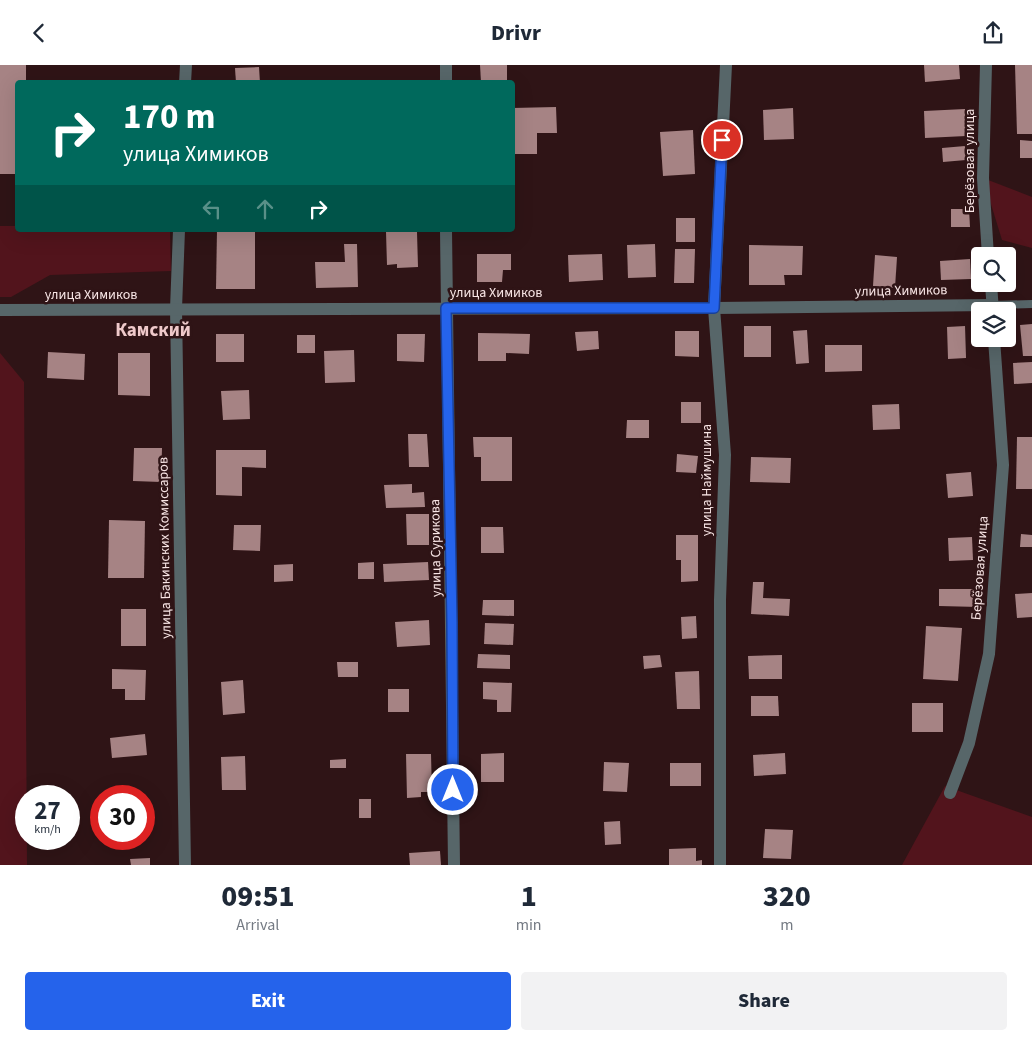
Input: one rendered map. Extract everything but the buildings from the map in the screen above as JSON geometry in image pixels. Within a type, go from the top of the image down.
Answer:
[{"type":"street","points":[[185,80],[186,65]]},
{"type":"street","points":[[446,65],[446,80]]},
{"type":"street","name":"улица Наймушина","points":[[720,865],[720,600],[725,455],[714,308],[726,65]]},
{"type":"street","name":"Берёзовая улица","points":[[986,65],[983,178],[987,247]]},
{"type":"street","name":"улица Бакинских Комиссаров","points":[[179,232],[176,309],[185,865]]},
{"type":"street","name":"улица Сурикова","points":[[446,232],[454,865]]},
{"type":"street","name":"улица Химиков","points":[[0,310],[971,308]]},
{"type":"street","name":"Берёзовая улица","points":[[950,793],[969,743],[989,654],[1002,465],[995,347]]},
{"type":"lane","points":[[1016,306],[1032,304]]},
{"type":"shaded area","points":[[983,178],[1032,197],[1032,248],[1002,240]]},
{"type":"shaded area","points":[[0,226],[15,226],[15,232],[170,232],[171,271],[50,275],[11,297],[0,297]]},
{"type":"shaded area","points":[[0,353],[24,382],[27,785],[15,785],[15,850],[27,850],[27,865],[0,865]]},
{"type":"shaded area","points":[[945,786],[1032,817],[1032,865],[902,865]]},
{"type":"district","name":"Камский","points":[[153,330]]},
{"type":"route","points":[[453,790],[446,308],[714,308],[722,140]]}]
